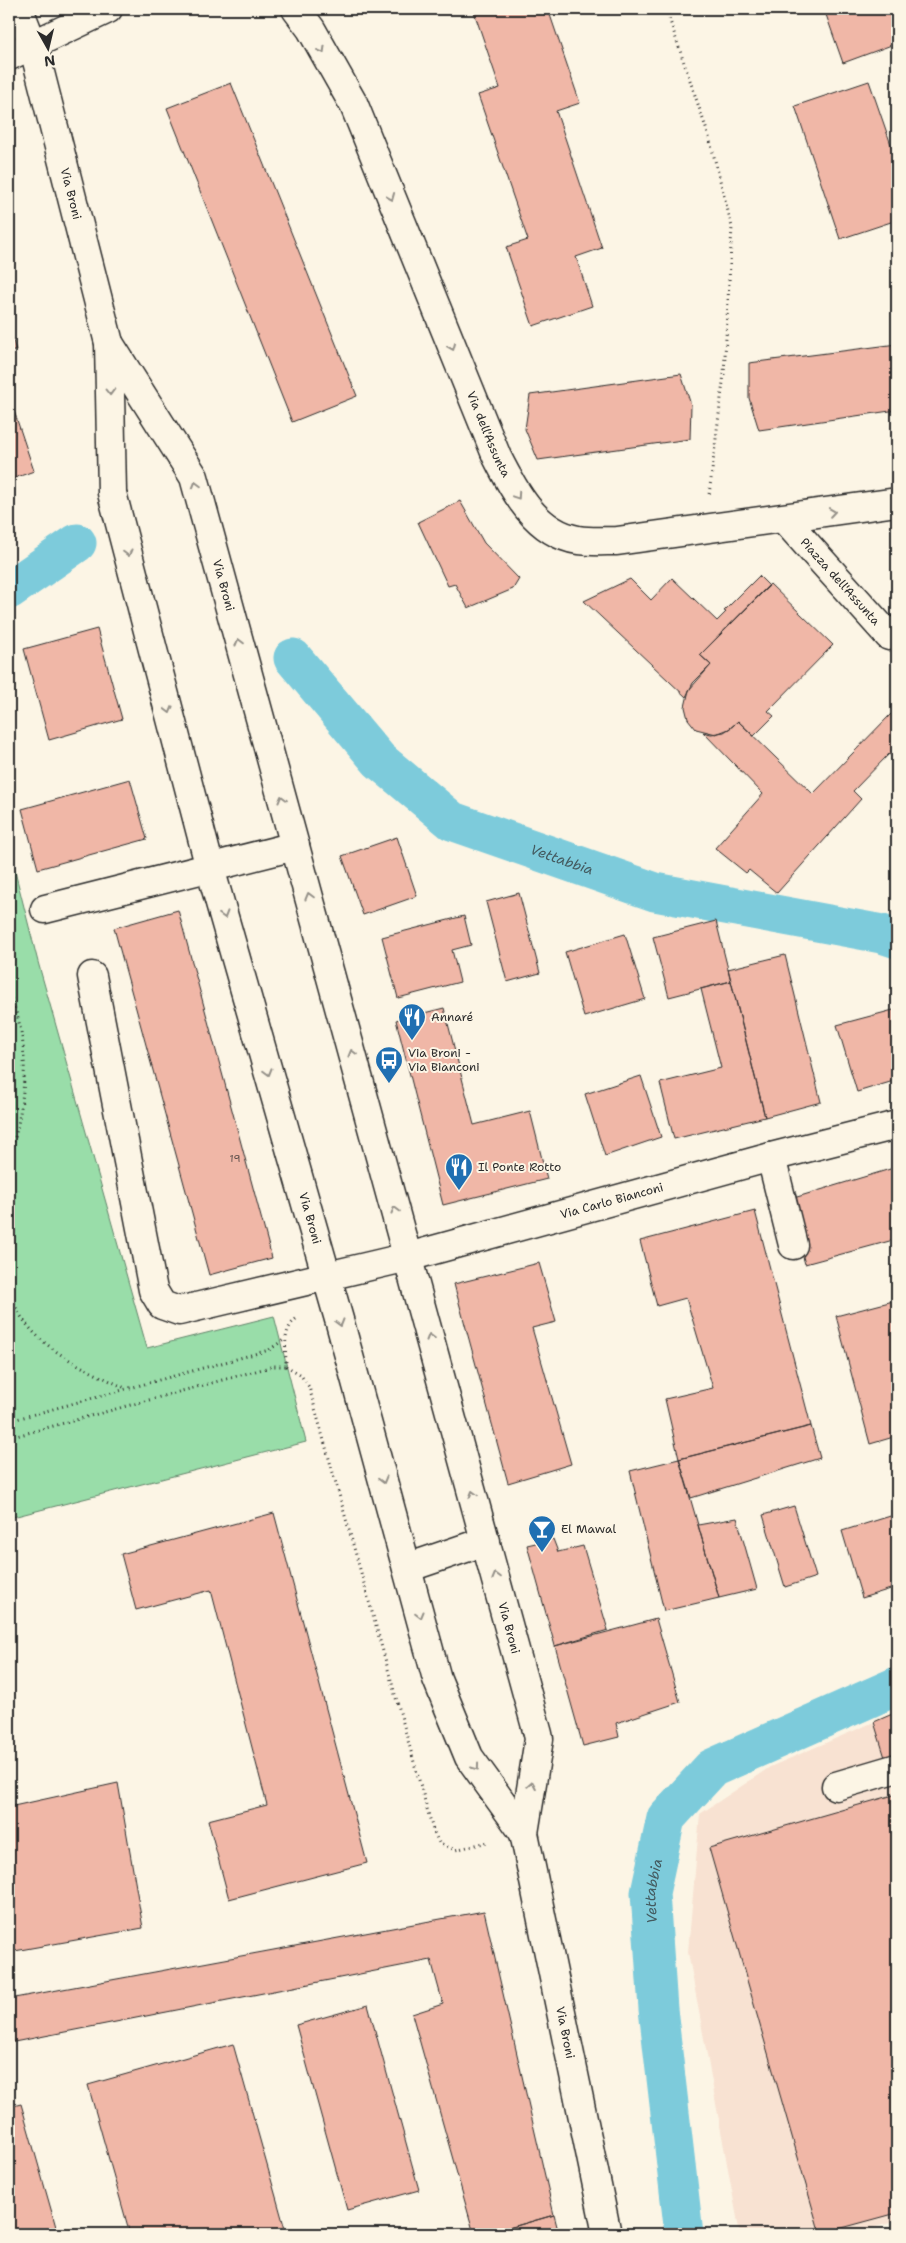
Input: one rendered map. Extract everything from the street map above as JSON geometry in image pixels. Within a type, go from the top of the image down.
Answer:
[{"type":"street","name":"Via Broni","points":[[19,9],[21,50],[109,344],[112,493],[210,868],[327,1276],[437,1679],[469,1757],[524,1833]]},
{"type":"street","points":[[21,50],[108,9]]},
{"type":"street","name":"Via dell'Assunta","points":[[296,9],[311,30],[354,106],[497,457],[521,501],[540,521],[554,531],[577,540],[617,541],[897,502]]},
{"type":"street","name":"Via Broni","points":[[109,344],[194,477],[539,1739],[524,1833],[606,2234]]},
{"type":"street","name":"Piazza dell'Assunta","points":[[784,519],[889,636],[897,630]]},
{"type":"street","points":[[45,909],[295,846]]},
{"type":"street","name":"Via Carlo Bianconi","points":[[92,976],[152,1290],[162,1305],[178,1311],[408,1257],[770,1157],[897,1125]]},
{"type":"street","points":[[770,1157],[793,1245]]},
{"type":"street","points":[[407,1568],[486,1541]]},
{"type":"street","points":[[836,1786],[897,1768]]},
{"type":"path","points":[[666,9],[709,137],[732,227],[724,374],[704,530]]},
{"type":"path","points":[[9,994],[16,1010],[23,1042],[25,1084],[19,1124],[9,1162]]},
{"type":"path","points":[[9,1289],[23,1318],[41,1341],[84,1369],[125,1389]]},
{"type":"path","points":[[9,1421],[269,1350],[285,1338],[286,1366]]},
{"type":"path","points":[[9,1438],[274,1366],[286,1366],[300,1374],[309,1387],[433,1830],[439,1843],[455,1850],[464,1849]]},
{"type":"shaded area","points":[[897,1712],[897,2221],[851,2234],[740,2234],[688,1952],[700,1814],[770,1767]]},
{"type":"green space","points":[[9,848],[38,962],[147,1348],[274,1316],[306,1442],[9,1518]]},
{"type":"building","points":[[473,9],[548,9],[580,103],[556,111],[602,248],[576,257],[592,306],[533,326],[506,247],[528,240],[478,95],[500,88]]},
{"type":"building","points":[[824,9],[897,9],[897,43],[843,63]]},
{"type":"building","points":[[869,81],[897,162],[897,220],[840,239],[795,106]]},
{"type":"building","points":[[231,83],[357,396],[292,422],[167,108]]},
{"type":"building","points":[[9,329],[16,350],[9,353]]},
{"type":"building","points":[[897,344],[897,410],[759,430],[749,398],[749,363]]},
{"type":"building","points":[[681,374],[691,405],[690,439],[538,460],[525,429],[530,395]]},
{"type":"building","points":[[9,396],[34,471],[9,480]]},
{"type":"building","points":[[460,501],[484,543],[519,579],[513,589],[468,608],[455,584],[448,586],[418,522]]},
{"type":"building","points":[[759,576],[769,586],[700,655],[711,665],[693,683],[686,697],[584,601],[630,579],[651,600],[672,578],[717,621],[726,612],[724,611]]},
{"type":"building","points":[[770,584],[833,645],[768,711],[774,716],[754,736],[738,721],[729,729],[716,734],[696,729],[688,719],[685,707],[689,690],[711,665],[700,655]]},
{"type":"building","points":[[97,629],[122,719],[49,740],[24,649]]},
{"type":"building","points":[[891,714],[897,720],[897,762],[889,754],[853,791],[861,799],[777,893],[749,870],[746,873],[715,848],[763,794],[703,732],[711,734],[724,732],[738,721],[813,794]]},
{"type":"building","points":[[130,779],[147,839],[38,869],[22,809]]},
{"type":"building","points":[[397,837],[417,896],[363,915],[342,856]]},
{"type":"building","points":[[519,893],[540,973],[507,982],[486,902]]},
{"type":"building","points":[[178,910],[272,1258],[209,1275],[114,928]]},
{"type":"building","points":[[464,916],[471,945],[452,950],[460,982],[398,998],[382,937]]},
{"type":"building","points":[[716,921],[731,981],[669,997],[653,937]]},
{"type":"building","points":[[625,934],[645,999],[584,1017],[565,952]]},
{"type":"building","points":[[785,955],[821,1102],[765,1117],[728,969]]},
{"type":"building","points":[[731,981],[765,1117],[674,1139],[660,1083],[721,1068],[701,989]]},
{"type":"building","points":[[444,1008],[474,1125],[530,1111],[547,1179],[443,1205],[396,1020]]},
{"type":"building","points":[[897,1009],[897,1080],[857,1092],[837,1025]]},
{"type":"building","points":[[641,1076],[661,1137],[605,1156],[585,1094]]},
{"type":"building","points":[[897,1167],[897,1239],[805,1264],[787,1200]]},
{"type":"building","points":[[755,1211],[811,1426],[679,1459],[665,1399],[713,1388],[686,1298],[657,1306],[640,1241]]},
{"type":"building","points":[[539,1263],[556,1322],[532,1328],[571,1464],[508,1483],[454,1284]]},
{"type":"building","points":[[897,1300],[897,1436],[870,1444],[836,1316]]},
{"type":"building","points":[[811,1426],[820,1458],[691,1498],[679,1459]]},
{"type":"building","points":[[679,1459],[719,1598],[664,1611],[630,1471]]},
{"type":"building","points":[[794,1506],[816,1577],[785,1587],[763,1515]]},
{"type":"building","points":[[274,1513],[367,1863],[229,1899],[208,1820],[267,1805],[211,1590],[136,1610],[121,1554]]},
{"type":"building","points":[[897,1514],[897,1587],[862,1598],[842,1531]]},
{"type":"building","points":[[737,1518],[757,1589],[719,1598],[698,1525]]},
{"type":"building","points":[[553,1539],[558,1552],[583,1546],[608,1630],[555,1646],[527,1545]]},
{"type":"building","points":[[656,1619],[680,1702],[616,1723],[619,1737],[583,1746],[555,1646]]},
{"type":"building","points":[[897,1712],[897,1760],[887,1764],[874,1722]]},
{"type":"building","points":[[118,1783],[143,1928],[9,1952],[9,1807]]},
{"type":"building","points":[[897,1794],[897,2213],[820,2234],[709,1848]]},
{"type":"building","points":[[484,1911],[554,2215],[488,2234],[474,2234],[412,2014],[443,2004],[431,1960],[9,2043],[9,1999]]},
{"type":"building","points":[[368,2005],[419,2190],[347,2210],[296,2025]]},
{"type":"building","points":[[233,2044],[285,2229],[266,2234],[130,2234],[88,2085]]},
{"type":"building","points":[[21,2104],[58,2234],[9,2234],[9,2107]]},
{"type":"building","points":[[554,2215],[559,2234],[488,2234]]},
{"type":"waterway","name":"Vettabbia","points":[[9,590],[77,543]]},
{"type":"waterway","name":"Vettabbia","points":[[293,658],[379,760],[452,821],[655,892],[882,934],[897,939]]},
{"type":"waterway","name":"Vettabbia","points":[[684,2234],[658,2009],[650,1893],[666,1818],[712,1768],[897,1686]]},
{"type":"place","name":"Annaré","points":[[412,1041]]},
{"type":"place","name":"Via Broni - Via Bianconi","points":[[389,1084]]},
{"type":"place","name":"Il Ponte Rotto","points":[[459,1191]]},
{"type":"place","name":"El Mawal","points":[[542,1553]]}]
